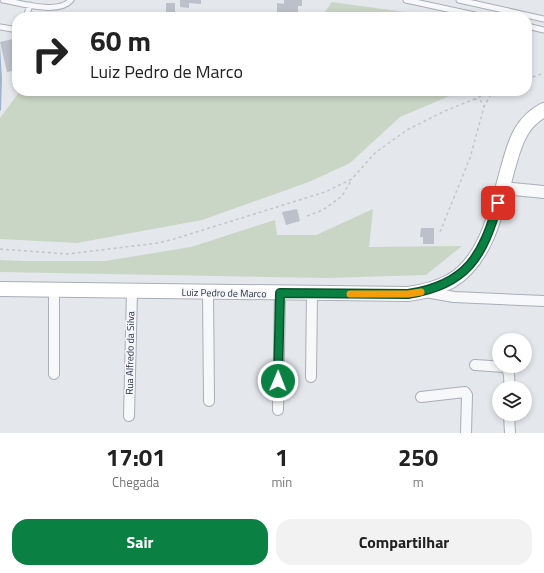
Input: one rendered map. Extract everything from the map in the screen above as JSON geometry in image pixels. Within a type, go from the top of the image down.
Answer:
[{"type":"main road","points":[[423,292],[451,281],[472,262],[479,252],[490,231],[515,144],[522,129],[528,121],[544,110]]},
{"type":"main road","name":"Luiz Pedro de Marco","points":[[0,289],[312,294],[408,294],[423,292]]},
{"type":"street","points":[[502,188],[544,192]]},
{"type":"street","points":[[54,290],[54,374]]},
{"type":"street","name":"Rua Alfredo da Silva","points":[[129,416],[132,291]]},
{"type":"street","points":[[208,292],[209,401]]},
{"type":"street","name":"Luiz Pedro de Marco","points":[[423,292],[454,297],[544,301]]},
{"type":"street","points":[[278,410],[280,293]]},
{"type":"street","points":[[311,377],[312,294]]},
{"type":"street","points":[[475,365],[505,367],[509,375],[509,381]]},
{"type":"street","points":[[421,396],[465,392],[467,396],[466,433]]},
{"type":"street","points":[[509,421],[510,433]]},
{"type":"lane","points":[[3,0],[47,8],[64,6],[71,0]]},
{"type":"lane","points":[[406,0],[461,12]]},
{"type":"lane","points":[[459,0],[513,12]]},
{"type":"lane","points":[[28,12],[30,5]]},
{"type":"lane","points":[[532,16],[544,19]]},
{"type":"lane","points":[[0,27],[12,29]]},
{"type":"lane","points":[[532,27],[544,30]]},
{"type":"path","points":[[532,77],[544,73]]},
{"type":"path","points":[[307,216],[323,210],[342,196],[352,178],[375,153],[407,130],[445,111],[481,96]]},
{"type":"path","points":[[440,232],[470,158],[484,107],[490,96]]},
{"type":"path","points":[[474,99],[481,101],[484,107]]},
{"type":"path","points":[[0,249],[68,254],[158,243],[325,192],[352,178]]},
{"type":"green space","points":[[332,2],[405,12],[325,12]]},
{"type":"green space","points":[[16,96],[450,96],[400,117],[350,163],[309,182],[202,220],[77,243],[0,239],[0,118]]},
{"type":"green space","points":[[373,209],[369,247],[462,246],[426,275],[327,278],[0,272],[0,260],[105,261],[191,247],[275,220],[277,235],[316,235]]},
{"type":"water","points":[[0,46],[2,79],[0,111]]},
{"type":"building","points":[[180,0],[201,0],[201,4],[189,3],[189,8],[180,7]]},
{"type":"building","points":[[284,0],[302,0],[302,6],[298,6],[298,12],[277,12],[277,3],[284,4]]},
{"type":"building","points":[[166,3],[175,3],[175,12],[166,12]]},
{"type":"building","points":[[12,39],[12,71],[7,72],[0,42]]},
{"type":"building","points":[[297,209],[300,221],[286,225],[282,212]]},
{"type":"building","points":[[421,228],[434,228],[434,244],[423,244],[423,237],[420,237]]},
{"type":"slow traffic","points":[[350,294],[408,294],[421,292]]},
{"type":"route","points":[[278,381],[280,293],[408,294],[423,292],[437,287],[451,281],[472,262],[490,231],[498,203]]}]
